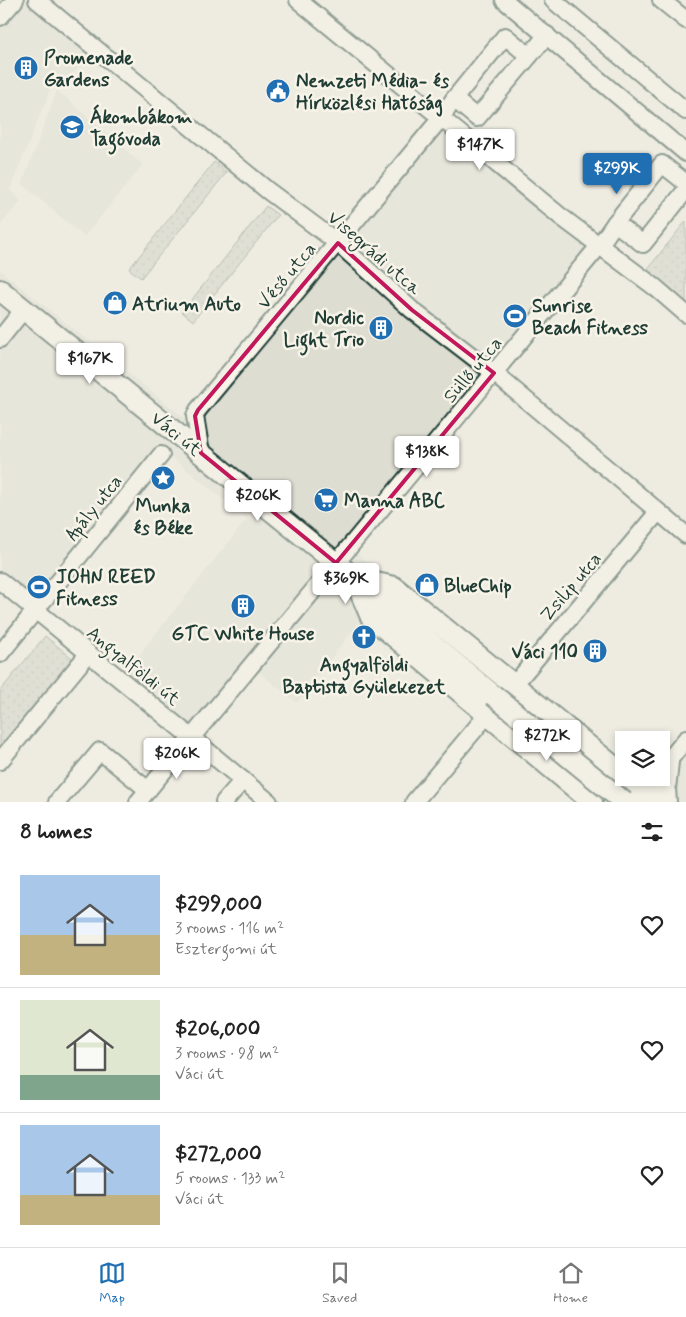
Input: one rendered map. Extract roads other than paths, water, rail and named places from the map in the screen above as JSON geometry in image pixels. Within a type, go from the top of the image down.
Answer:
[{"type":"main road","name":"Váci út","points":[[0,290],[336,563],[624,802]]},
{"type":"main road","name":"Váci út","points":[[354,578],[394,587],[615,769]]},
{"type":"main road","name":"Váci út","points":[[354,578],[371,617],[592,802]]},
{"type":"main road","points":[[665,786],[666,802]]},
{"type":"street","points":[[0,16],[15,0]]},
{"type":"street","name":"Visegrádi utca","points":[[36,0],[267,190],[338,243],[412,310],[494,373],[686,536]]},
{"type":"street","points":[[298,0],[560,216],[656,288],[686,314]]},
{"type":"street","points":[[504,0],[521,5],[547,35],[686,153]]},
{"type":"street","points":[[553,0],[686,111]]},
{"type":"street","points":[[661,0],[686,20]]},
{"type":"street","points":[[454,99],[477,118],[547,35]]},
{"type":"street","name":"Véső utca","points":[[201,453],[195,416],[198,410],[442,118],[454,99],[504,36],[529,56]]},
{"type":"street","name":"Süllő utca","points":[[143,796],[600,246],[615,222],[662,164],[686,183]]},
{"type":"street","points":[[615,222],[643,244],[686,190]]},
{"type":"street","points":[[0,339],[24,309]]},
{"type":"street","name":"Apály utca","points":[[0,654],[161,456]]},
{"type":"street","name":"Zsilip utca","points":[[514,685],[658,512]]},
{"type":"street","name":"Angyalföldi út","points":[[0,581],[269,802]]},
{"type":"street","points":[[0,761],[88,654]]},
{"type":"street","points":[[414,802],[487,715]]},
{"type":"street","points":[[670,759],[686,739]]},
{"type":"street","points":[[57,802],[100,751],[143,796]]},
{"type":"street","points":[[224,802],[243,780]]},
{"type":"street","points":[[614,802],[619,798],[624,786]]},
{"type":"place","name":"Promenade Gardens","points":[[26,68]]},
{"type":"place","name":"Nemzeti Média- és Hírközlési Hatóság","points":[[278,91]]},
{"type":"place","name":"Ákombákom Tagóvoda","points":[[72,127]]},
{"type":"place","name":"Atrium Auto","points":[[115,303]]},
{"type":"place","name":"Sunrise Beach Fitness","points":[[515,316]]},
{"type":"place","name":"Nordic Light Trio","points":[[381,328]]},
{"type":"place","name":"Munka és Béke","points":[[163,478]]},
{"type":"place","name":"Manna ABC","points":[[326,500]]},
{"type":"place","name":"BlueChip","points":[[427,585]]},
{"type":"place","name":"JOHN REED Fitness","points":[[39,587]]},
{"type":"place","name":"GTC White House","points":[[243,606]]},
{"type":"place","name":"Angyalföldi Baptista Gyülekezet","points":[[364,637]]},
{"type":"place","name":"Váci 110","points":[[595,651]]}]
